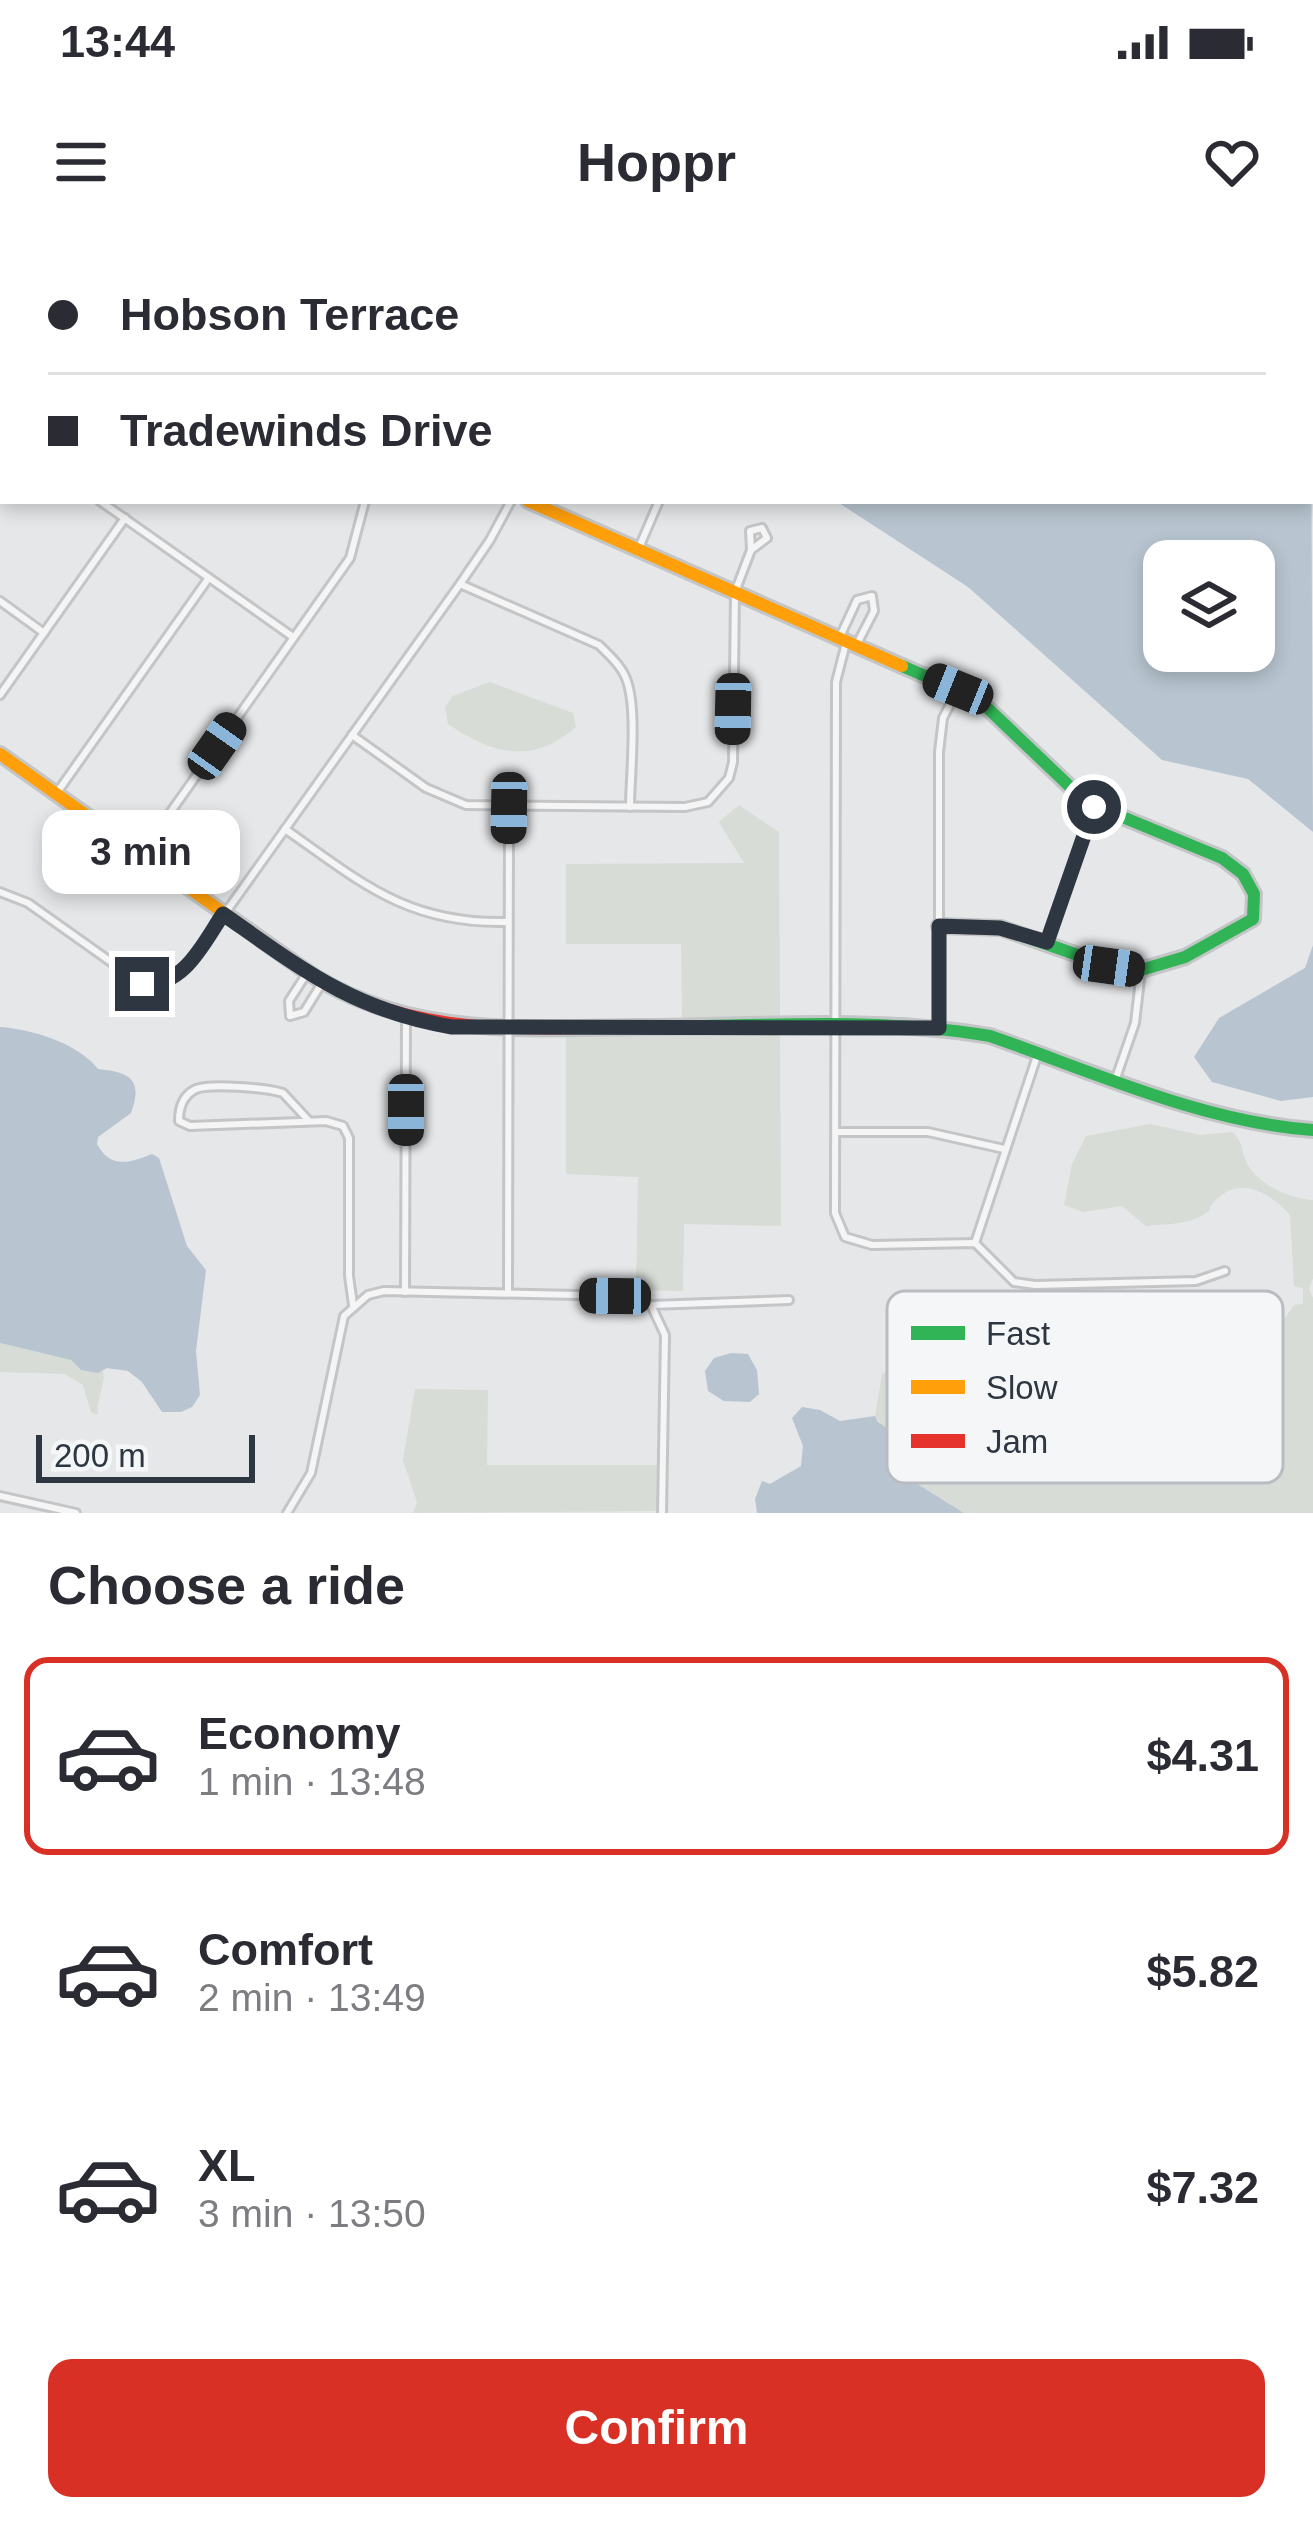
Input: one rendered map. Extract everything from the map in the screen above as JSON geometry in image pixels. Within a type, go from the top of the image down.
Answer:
[{"type":"street","points":[[104,504],[293,638]]},
{"type":"street","points":[[141,854],[350,558],[364,504]]},
{"type":"street","points":[[0,892],[28,903],[142,984],[157,985],[176,977],[460,584],[509,504]]},
{"type":"street","points":[[638,550],[658,504]]},
{"type":"street","points":[[556,506],[638,550],[958,689],[998,713],[1052,772],[1094,807],[1222,857],[1255,887],[1257,908],[1244,927],[1185,957],[1141,970],[1109,966],[988,926],[939,926]]},
{"type":"street","points":[[0,695],[125,518]]},
{"type":"street","points":[[352,735],[446,799],[466,806],[685,807],[708,802],[729,778],[733,762],[735,592],[751,550]]},
{"type":"street","points":[[56,794],[208,579]]},
{"type":"street","points":[[460,584],[599,645],[614,660],[627,678],[630,697],[630,807]]},
{"type":"street","points":[[847,643],[874,611],[872,596],[857,600],[836,682],[835,1213],[844,1238],[872,1245],[975,1243],[1014,1282],[1035,1285],[1196,1281],[1225,1271]]},
{"type":"street","points":[[0,601],[44,633]]},
{"type":"street","points":[[939,1028],[939,752],[943,718],[958,689]]},
{"type":"street","points":[[0,754],[307,974],[359,1002],[406,1019],[509,1029],[939,1028],[990,1036],[1270,1127],[1313,1130]]},
{"type":"street","points":[[1047,942],[1094,807]]},
{"type":"street","points":[[508,1293],[509,808]]},
{"type":"street","points":[[285,829],[401,906],[453,920],[507,922]]},
{"type":"street","points":[[1116,1078],[1135,1022],[1141,970]]},
{"type":"street","points":[[307,974],[289,1001],[290,1016],[304,1012],[322,983]]},
{"type":"street","points":[[405,1292],[406,1019]]},
{"type":"street","points":[[975,1243],[1038,1052]]},
{"type":"street","points":[[309,1121],[279,1092],[220,1088],[191,1092],[178,1116],[190,1126],[339,1123],[349,1138],[353,1305]]},
{"type":"street","points":[[836,1132],[928,1132],[1004,1149]]},
{"type":"street","points":[[286,1513],[311,1473],[338,1331],[353,1305],[368,1295],[624,1296],[652,1305],[789,1300]]},
{"type":"street","points":[[652,1305],[664,1335],[662,1513]]},
{"type":"street","points":[[0,1496],[76,1513]]},
{"type":"shaded area","points":[[841,504],[1312,504],[1313,832],[1248,779],[1162,760],[968,587]]},
{"type":"shaded area","points":[[490,682],[573,713],[576,727],[544,747],[513,751],[481,743],[448,724],[445,707],[453,696]]},
{"type":"shaded area","points":[[739,805],[779,832],[780,1023],[682,1023],[681,944],[566,944],[566,864],[744,863],[719,822]]},
{"type":"shaded area","points":[[1313,945],[1313,1097],[1281,1101],[1212,1082],[1194,1057],[1219,1018],[1305,968]]},
{"type":"shaded area","points":[[0,1027],[53,1039],[79,1052],[98,1069],[118,1072],[134,1084],[131,1113],[98,1137],[97,1144],[114,1161],[152,1154],[159,1158],[187,1246],[206,1270],[196,1351],[200,1395],[192,1407],[162,1412],[142,1382],[128,1371],[81,1370],[71,1360],[0,1343]]},
{"type":"shaded area","points":[[780,1031],[781,1226],[684,1224],[683,1291],[636,1290],[638,1177],[566,1174],[566,1032]]},
{"type":"shaded area","points":[[1150,1124],[1200,1135],[1233,1132],[1250,1168],[1264,1182],[1294,1197],[1313,1200],[1309,1289],[1313,1298],[1313,1513],[964,1513],[916,1483],[1283,1483],[1283,1317],[1294,1305],[1303,1304],[1303,1288],[1294,1286],[1290,1215],[1273,1200],[1244,1188],[1225,1193],[1210,1211],[1190,1221],[1146,1226],[1122,1206],[1083,1212],[1064,1205],[1072,1164],[1086,1136]]},
{"type":"shaded area","points":[[0,1343],[71,1360],[81,1370],[103,1370],[98,1415],[91,1412],[83,1385],[65,1374],[0,1372]]},
{"type":"shaded area","points":[[748,1354],[757,1370],[759,1394],[750,1402],[724,1401],[708,1391],[705,1371],[714,1358]]},
{"type":"shaded area","points":[[887,1371],[887,1432],[875,1416],[882,1374]]},
{"type":"shaded area","points":[[415,1389],[488,1390],[487,1465],[659,1465],[659,1511],[413,1513],[417,1502],[403,1460]]},
{"type":"shaded area","points":[[802,1407],[840,1421],[875,1416],[887,1430],[887,1483],[916,1483],[964,1513],[757,1513],[755,1499],[762,1481],[770,1484],[801,1466],[803,1446],[792,1418]]},
{"type":"traffic: fast","points":[[902,666],[978,699],[1086,802],[1222,858],[1243,874],[1254,894],[1253,919],[1185,957],[1141,970],[1109,966],[1001,928],[939,926]]},
{"type":"traffic: fast","points":[[636,1027],[858,1024],[990,1036],[1190,1106],[1313,1130]]},
{"type":"traffic: slow","points":[[535,504],[902,666]]},
{"type":"traffic: slow","points":[[0,754],[300,967]]},
{"type":"traffic: jam","points":[[300,967],[338,990],[420,1018],[505,1028],[636,1027]]},
{"type":"route","points":[[142,984],[168,983],[176,977],[223,914],[307,974],[359,1002],[406,1019],[452,1027],[939,1028],[939,926],[1000,928],[1047,942],[1094,807]]}]
